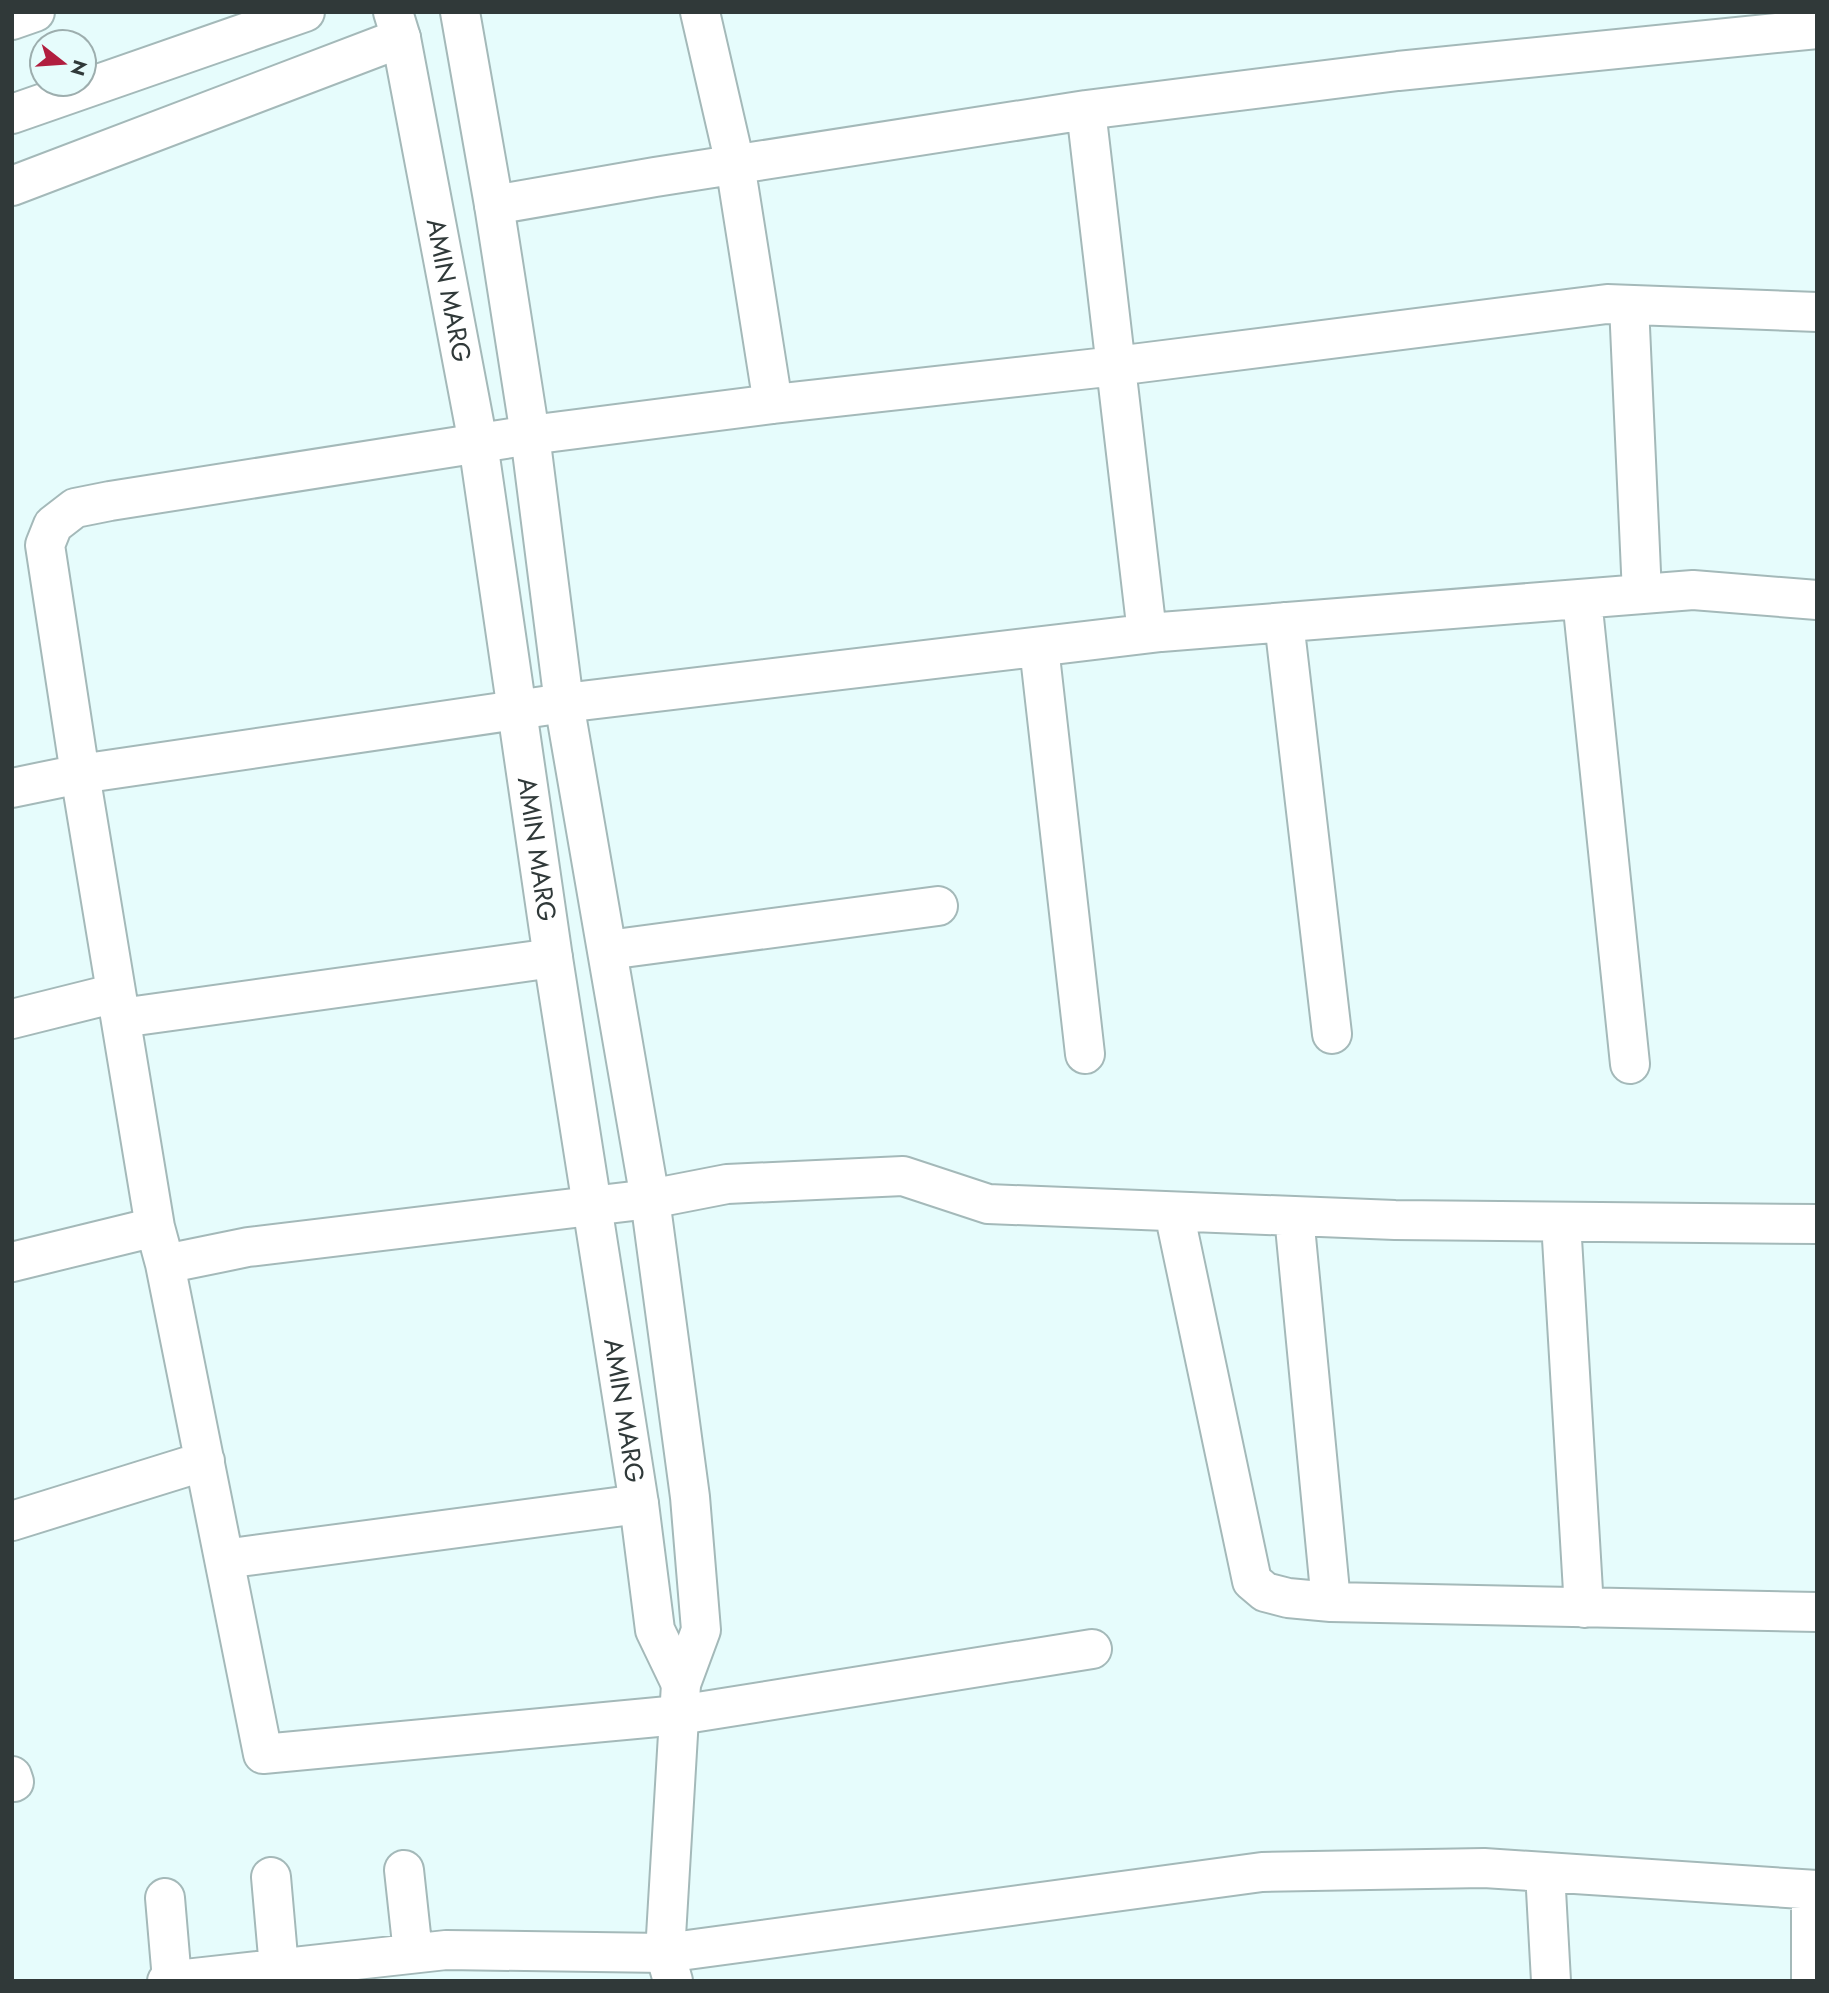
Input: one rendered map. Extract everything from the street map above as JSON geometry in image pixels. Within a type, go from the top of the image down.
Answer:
[{"type":"main road","points":[[12,20],[35,12]]},
{"type":"main road","points":[[12,114],[305,12]]},
{"type":"main road","name":"AMIN MARG","points":[[460,12],[530,435],[564,703],[650,1199],[690,1497],[701,1630],[680,1699],[669,1967]]},
{"type":"main road","points":[[700,12],[735,164],[772,404]]},
{"type":"main road","points":[[12,186],[397,25]]},
{"type":"main road","name":"AMIN MARG","points":[[397,25],[478,443],[553,958],[639,1504],[655,1630],[680,1699]]},
{"type":"main road","points":[[494,205],[735,164],[1086,110],[1398,71],[1817,29]]},
{"type":"main road","points":[[1086,110],[1147,634]]},
{"type":"main road","points":[[1092,1649],[680,1699],[263,1754],[165,1264],[155,1227],[45,545],[53,525],[75,508],[98,504],[530,435],[772,404],[1116,366],[1607,304],[1817,312]]},
{"type":"main road","points":[[1629,305],[1642,594]]},
{"type":"main road","points":[[12,788],[80,774],[518,709],[1147,634],[1693,590],[1817,600]]},
{"type":"main road","points":[[1582,599],[1630,1064]]},
{"type":"main road","points":[[1284,622],[1332,1034]]},
{"type":"main road","points":[[1039,647],[1085,1054]]},
{"type":"main road","points":[[608,950],[938,906]]},
{"type":"main road","points":[[12,1019],[553,958]]},
{"type":"main road","points":[[165,1264],[247,1247],[650,1199],[727,1184],[903,1176],[988,1204],[1395,1220],[1817,1224]]},
{"type":"main road","points":[[1174,1212],[1252,1581],[1265,1592],[1288,1598],[1331,1602],[1817,1612]]},
{"type":"main road","points":[[1294,1216],[1331,1602]]},
{"type":"main road","points":[[1561,1222],[1584,1608]]},
{"type":"main road","points":[[12,1262],[155,1227]]},
{"type":"main road","points":[[12,1521],[205,1461]]},
{"type":"main road","points":[[225,1559],[639,1504]]},
{"type":"main road","points":[[165,1898],[170,1977],[411,1946],[669,1967],[1262,1872],[1485,1868],[1814,1890],[1811,1981]]},
{"type":"main road","points":[[404,1870],[411,1946]]},
{"type":"main road","points":[[1545,1872],[1551,1981]]},
{"type":"main road","points":[[271,1877],[278,1963]]}]
